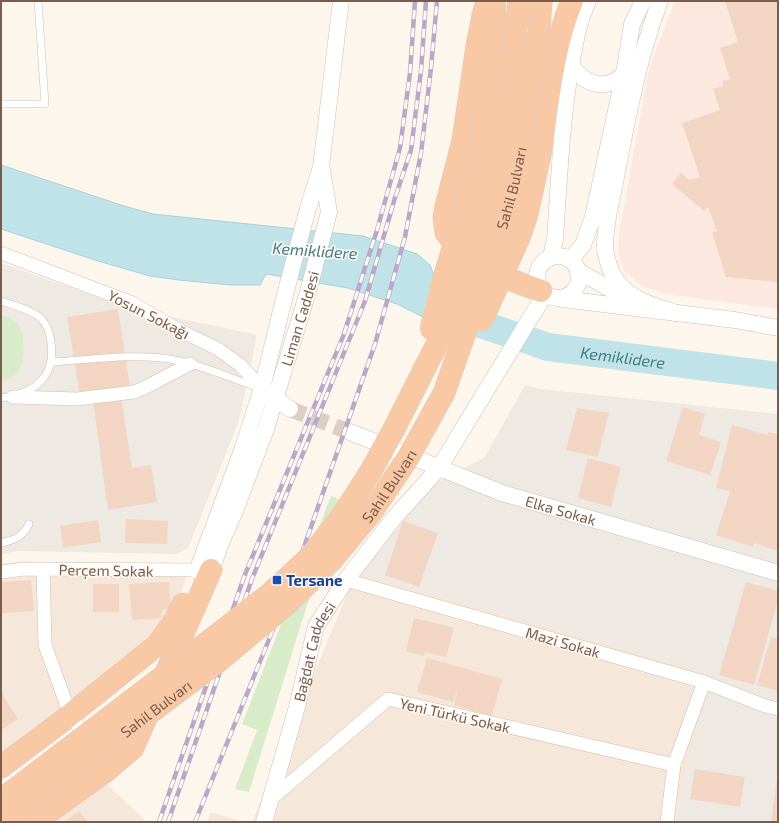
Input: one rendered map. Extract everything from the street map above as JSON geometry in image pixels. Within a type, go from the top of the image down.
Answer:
[{"type":"highway","points":[[487,1],[477,46],[463,140],[446,206],[444,218],[446,233],[464,254],[495,274],[541,298]]},
{"type":"highway","points":[[419,378],[445,274],[477,170],[494,45],[496,15],[495,1]]},
{"type":"highway","name":"Sahil Bulvarı","points":[[1,800],[271,593],[311,556],[344,513],[371,470],[394,429],[438,342],[461,286],[477,241],[491,193],[505,126],[519,1]]},
{"type":"highway","name":"Sahil Bulvarı","points":[[5,822],[220,660],[287,604],[332,560],[371,513],[408,458],[444,393],[500,232],[513,186],[529,105],[539,32],[541,1]]},
{"type":"highway","points":[[444,393],[463,364],[519,238],[527,214],[540,156],[552,77],[560,37],[572,1]]},
{"type":"highway","points":[[1,767],[157,645],[176,620],[204,570]]},
{"type":"highway","points":[[35,822],[106,771],[133,748],[204,570]]},
{"type":"street","name":"Liman Caddesi","points":[[204,570],[262,388],[308,208],[322,167],[341,1]]},
{"type":"street","points":[[551,257],[554,239],[565,104],[575,42],[583,12],[588,1]]},
{"type":"street","points":[[562,299],[574,292],[578,286],[579,278],[574,266],[593,217],[624,74],[632,24],[643,1]]},
{"type":"street","points":[[660,1],[645,50],[629,117],[606,230],[605,244],[612,274],[620,285],[644,303],[676,313]]},
{"type":"street","points":[[571,65],[576,73],[591,83],[596,84],[610,83],[618,80],[624,74]]},
{"type":"street","name":"Liman Caddesi","points":[[204,570],[223,538],[235,511],[266,429],[308,292],[329,212],[322,167]]},
{"type":"street","name":"Yosun Sokağı","points":[[1,253],[130,302],[177,329],[218,349],[240,365],[262,388]]},
{"type":"street","points":[[676,313],[635,303],[557,256],[551,257],[545,261],[540,266],[538,272],[537,278],[541,298],[550,297],[562,299],[676,313],[735,320],[778,328]]},
{"type":"street","name":"Bağdat Caddesi","points":[[264,822],[297,706],[316,626],[346,580],[393,519],[439,468],[541,298]]},
{"type":"street","points":[[7,398],[77,399],[134,392],[190,364]]},
{"type":"street","points":[[262,388],[290,409]]},
{"type":"street","name":"Elka Sokak","points":[[350,432],[502,493],[778,573]]},
{"type":"street","name":"Perçem Sokak","points":[[1,572],[24,569],[204,570]]},
{"type":"street","points":[[44,569],[45,645],[70,714],[106,771]]},
{"type":"street","name":"Mazi Sokak","points":[[346,580],[704,682],[765,706],[778,709]]},
{"type":"street","points":[[667,822],[674,765],[704,682]]},
{"type":"street","name":"Yeni Türkü Sokak","points":[[270,800],[388,699],[674,765]]},
{"type":"lane","points":[[1,104],[45,104],[38,1]]},
{"type":"lane","points":[[1,301],[20,307],[38,317],[46,326],[51,339],[53,351],[49,372],[40,383],[29,390],[7,398]]},
{"type":"lane","points":[[52,362],[140,356],[170,359],[190,364],[262,388]]},
{"type":"lane","points":[[1,543],[19,538],[26,532],[29,524]]},
{"type":"shaded area","points":[[675,1],[778,1],[778,309],[666,294],[641,286],[624,271],[618,252],[620,228],[649,69]]},
{"type":"shaded area","points":[[1,263],[126,307],[257,335],[239,421],[188,548],[177,554],[18,551],[1,554]]},
{"type":"shaded area","points":[[525,385],[541,389],[778,414],[778,822],[675,821],[710,673],[360,572],[397,521],[433,484],[484,458]]},
{"type":"shaded area","points":[[25,561],[51,563],[189,564],[184,585],[171,617],[149,642],[58,713],[1,754],[1,564]]},
{"type":"shaded area","points":[[360,572],[711,673],[675,821],[683,822],[252,822],[348,592]]},
{"type":"shaded area","points":[[106,783],[144,819],[142,822],[43,822]]},
{"type":"shaded area","points":[[211,812],[243,822],[207,822]]},
{"type":"green space","points":[[1,315],[9,318],[20,326],[23,351],[20,367],[16,374],[10,379],[1,381]]},
{"type":"green space","points":[[331,496],[341,500],[249,792],[235,789],[257,730],[242,724]]},
{"type":"water","points":[[1,165],[124,206],[153,214],[363,236],[417,254],[430,265],[438,286],[425,318],[397,304],[348,288],[266,274],[260,285],[231,285],[150,276],[98,261],[1,229]]},
{"type":"building","points":[[725,1],[778,1],[778,282],[726,277],[712,232],[717,231],[708,207],[704,211],[672,184],[681,173],[689,180],[700,177],[682,123],[720,110],[713,89],[723,86],[722,81],[730,79],[720,48],[738,42]]},
{"type":"building","points":[[118,309],[130,388],[80,396],[67,317]]},
{"type":"building","points":[[121,397],[132,468],[151,465],[157,502],[108,510],[93,401]]},
{"type":"building","points":[[683,407],[705,414],[699,435],[721,442],[710,475],[666,461]]},
{"type":"building","points":[[577,408],[609,413],[598,457],[566,450]]},
{"type":"building","points":[[732,425],[768,435],[768,432],[778,434],[778,551],[754,543],[753,547],[716,535],[730,491],[716,488]]},
{"type":"building","points":[[588,458],[621,467],[611,507],[578,498]]},
{"type":"building","points":[[126,519],[168,521],[167,544],[125,543]]},
{"type":"building","points":[[98,520],[101,542],[63,548],[60,526]]},
{"type":"building","points":[[403,521],[438,533],[419,587],[385,575]]},
{"type":"building","points":[[31,580],[34,611],[1,613],[1,582]]},
{"type":"building","points":[[169,582],[171,609],[162,610],[161,618],[132,620],[129,584]]},
{"type":"building","points":[[746,582],[778,591],[778,600],[754,685],[719,675]]},
{"type":"building","points":[[93,584],[119,584],[119,612],[93,612]]},
{"type":"building","points":[[414,618],[454,628],[446,657],[425,652],[424,656],[406,651]]},
{"type":"building","points":[[771,637],[778,639],[778,691],[757,685]]},
{"type":"building","points":[[427,658],[502,679],[492,716],[454,705],[458,688],[453,702],[417,692]]},
{"type":"building","points":[[1,692],[18,719],[1,730]]},
{"type":"building","points":[[695,769],[745,777],[740,807],[690,799]]},
{"type":"building","points":[[777,779],[778,822],[771,822]]},
{"type":"building","points":[[79,811],[88,822],[65,822]]},
{"type":"waterway","name":"Kemiklidere","points":[[455,312],[478,323],[548,347],[778,376]]},
{"type":"tunnel","points":[[290,409],[350,432]]},
{"type":"railway","points":[[159,822],[244,577],[344,334],[377,230],[400,148],[410,73],[415,1]]},
{"type":"railway","points":[[168,822],[252,579],[365,301],[394,201],[411,150],[421,71],[426,1]]},
{"type":"railway","points":[[195,822],[289,590],[375,344],[405,237],[421,153],[437,1]]},
{"type":"place","name":"Tersane","points":[[277,580]]}]
